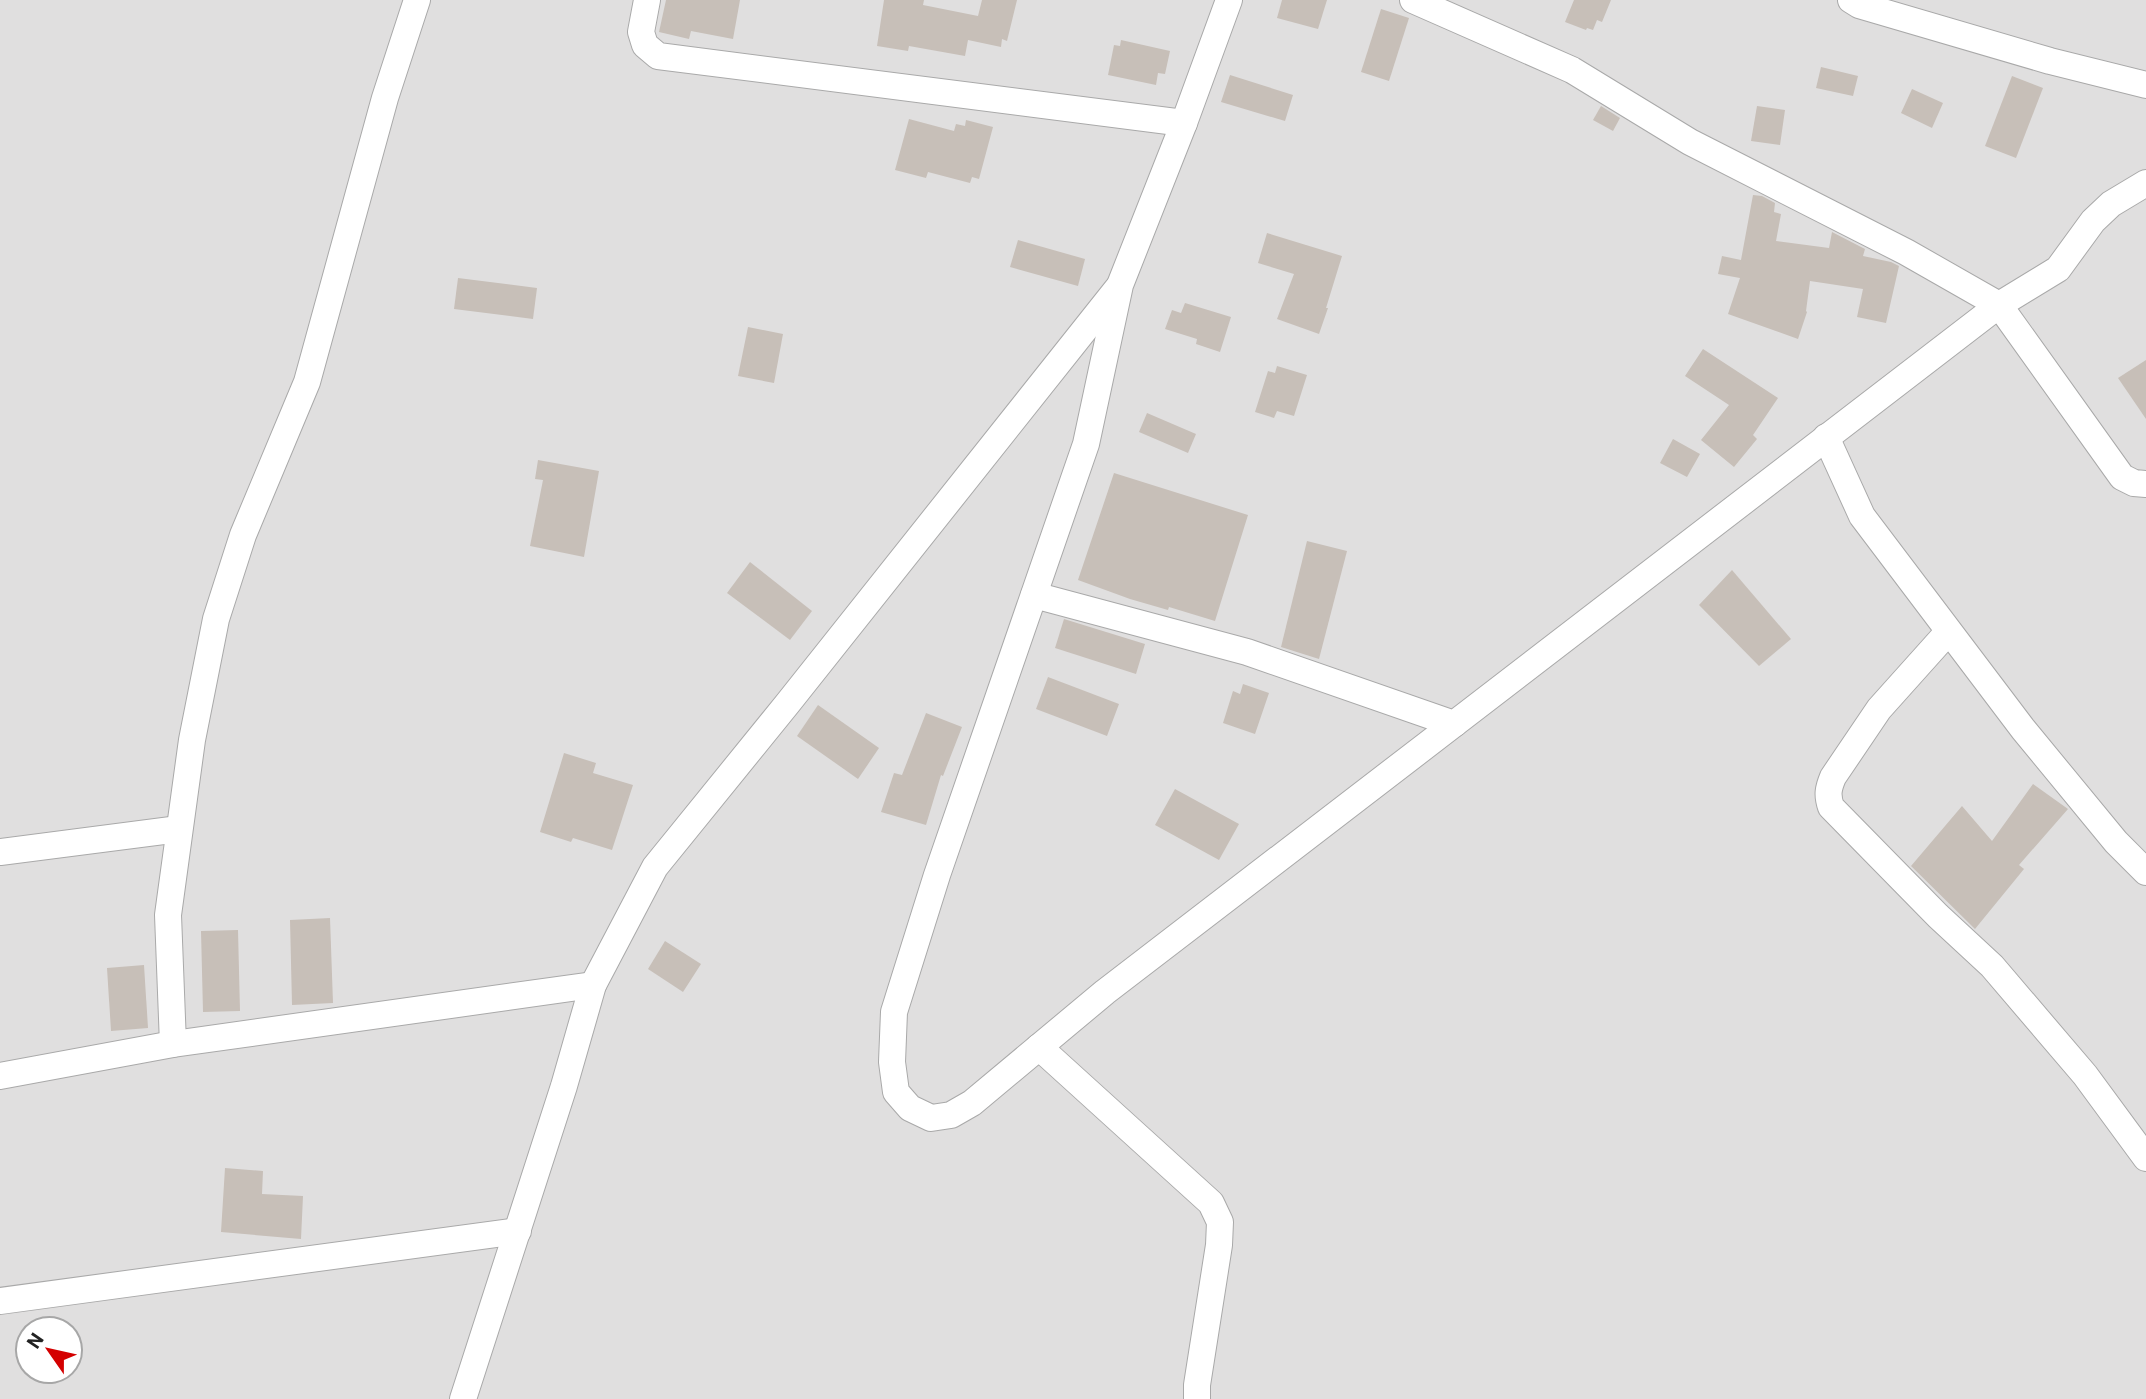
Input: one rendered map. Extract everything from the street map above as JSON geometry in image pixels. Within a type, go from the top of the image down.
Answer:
[{"type":"street","points":[[173,1044],[168,915],[192,740],[216,619],[243,535],[307,382],[385,97],[417,0]]},
{"type":"street","points":[[647,0],[641,32],[645,45],[658,57],[1184,123]]},
{"type":"street","points":[[1229,0],[1120,285],[1086,444],[937,875],[894,1012],[891,1062],[896,1092],[910,1108],[930,1118],[951,1115],[972,1103],[1105,992],[1826,437],[1998,305],[2058,269],[2093,221],[2112,204],[2146,183]]},
{"type":"street","points":[[1413,0],[1572,70],[1690,142],[1906,252],[1998,305],[2122,477],[2134,483],[2146,484]]},
{"type":"street","points":[[1851,0],[1911,22],[2146,85]]},
{"type":"street","points":[[463,1399],[565,1086],[593,985],[655,867],[1120,285]]},
{"type":"street","points":[[1826,437],[1862,516],[2023,729],[2116,842],[2146,872]]},
{"type":"street","points":[[1034,595],[1248,652],[1454,724]]},
{"type":"street","points":[[1948,632],[1880,709],[1833,777],[1827,796],[1831,807],[1938,916],[1992,966],[2085,1075],[2146,1158]]},
{"type":"street","points":[[0,852],[180,829]]},
{"type":"street","points":[[0,1076],[173,1044],[593,985]]},
{"type":"street","points":[[1039,1047],[1211,1203],[1220,1222],[1197,1399]]},
{"type":"street","points":[[0,1301],[518,1231]]},
{"type":"shaded area","points":[[0,0],[2146,0],[2146,1399],[0,1399]]},
{"type":"building","points":[[666,0],[740,0],[733,39],[691,31],[689,39],[659,32]]},
{"type":"building","points":[[884,0],[924,0],[923,5],[978,16],[982,0],[1017,0],[1007,41],[1002,39],[1001,47],[968,40],[965,56],[909,46],[908,51],[877,46]]},
{"type":"building","points":[[1282,0],[1327,0],[1318,29],[1277,18]]},
{"type":"building","points":[[1574,0],[1611,0],[1602,22],[1597,20],[1593,30],[1586,30],[1565,22]]},
{"type":"building","points":[[1381,9],[1409,18],[1389,81],[1361,72]]},
{"type":"building","points":[[1121,40],[1170,51],[1165,74],[1158,73],[1156,85],[1108,75],[1114,45],[1120,46]]},
{"type":"building","points":[[1821,67],[1858,76],[1853,96],[1816,88]]},
{"type":"building","points":[[1230,75],[1293,95],[1285,121],[1221,102]]},
{"type":"building","points":[[2012,76],[2043,88],[2016,158],[1985,146]]},
{"type":"building","points":[[1912,89],[1943,103],[1932,128],[1901,113]]},
{"type":"building","points":[[1601,106],[1620,118],[1613,131],[1593,120]]},
{"type":"building","points":[[1757,106],[1785,110],[1780,145],[1751,141]]},
{"type":"building","points":[[909,119],[954,131],[956,124],[965,126],[966,120],[993,127],[979,179],[972,177],[970,183],[928,172],[926,178],[895,170]]},
{"type":"building","points":[[1753,195],[1762,196],[1775,203],[1774,212],[1781,214],[1776,241],[1829,248],[1832,232],[1865,249],[1863,256],[1899,266],[1886,323],[1857,317],[1863,289],[1810,281],[1807,312],[1798,339],[1728,314],[1740,278],[1718,274],[1722,256],[1741,260]]},
{"type":"building","points":[[1267,233],[1342,256],[1319,334],[1277,319],[1294,274],[1258,263]]},
{"type":"building","points":[[1018,240],[1085,259],[1078,286],[1010,267]]},
{"type":"building","points":[[458,278],[537,288],[533,319],[454,309]]},
{"type":"building","points":[[1185,303],[1231,317],[1220,352],[1196,344],[1197,339],[1165,329],[1172,310],[1181,313]]},
{"type":"building","points":[[748,327],[783,334],[774,383],[738,376]]},
{"type":"building","points":[[1703,349],[1778,398],[1753,435],[1757,439],[1734,467],[1701,440],[1729,405],[1685,376]]},
{"type":"building","points":[[2146,360],[2146,419],[2118,378]]},
{"type":"building","points":[[1277,366],[1307,375],[1294,416],[1277,411],[1274,418],[1255,412],[1268,371],[1275,373]]},
{"type":"building","points":[[1147,413],[1196,434],[1188,453],[1139,432]]},
{"type":"building","points":[[1673,439],[1700,454],[1687,477],[1660,463]]},
{"type":"building","points":[[538,460],[599,471],[584,557],[530,546],[543,480],[535,479]]},
{"type":"building","points":[[1114,473],[1248,515],[1215,621],[1130,599],[1078,580]]},
{"type":"building","points":[[1307,541],[1347,551],[1319,659],[1281,647]]},
{"type":"building","points":[[750,562],[812,611],[790,640],[727,593]]},
{"type":"building","points":[[1732,570],[1791,639],[1759,666],[1699,605]]},
{"type":"building","points":[[1064,619],[1145,644],[1136,674],[1055,648]]},
{"type":"building","points":[[1048,677],[1119,704],[1107,736],[1036,709]]},
{"type":"building","points":[[1243,684],[1269,693],[1255,734],[1223,723],[1233,691],[1240,694]]},
{"type":"building","points":[[818,705],[879,748],[858,779],[797,736]]},
{"type":"building","points":[[926,713],[962,727],[943,776],[941,775],[926,825],[881,812],[894,773],[902,775]]},
{"type":"building","points":[[564,753],[596,763],[593,773],[633,785],[612,850],[573,838],[571,842],[540,832]]},
{"type":"building","points":[[2033,784],[2068,809],[2019,865],[2024,869],[1975,929],[1911,866],[1962,806],[1992,841]]},
{"type":"building","points":[[1175,789],[1239,824],[1219,860],[1155,825]]},
{"type":"building","points":[[330,918],[333,1003],[292,1005],[290,920]]},
{"type":"building","points":[[238,930],[240,1011],[203,1012],[201,931]]},
{"type":"building","points":[[665,941],[701,964],[683,992],[648,969]]},
{"type":"building","points":[[144,965],[148,1028],[111,1031],[107,968]]},
{"type":"building","points":[[225,1168],[263,1171],[262,1194],[303,1196],[301,1239],[221,1232]]}]
